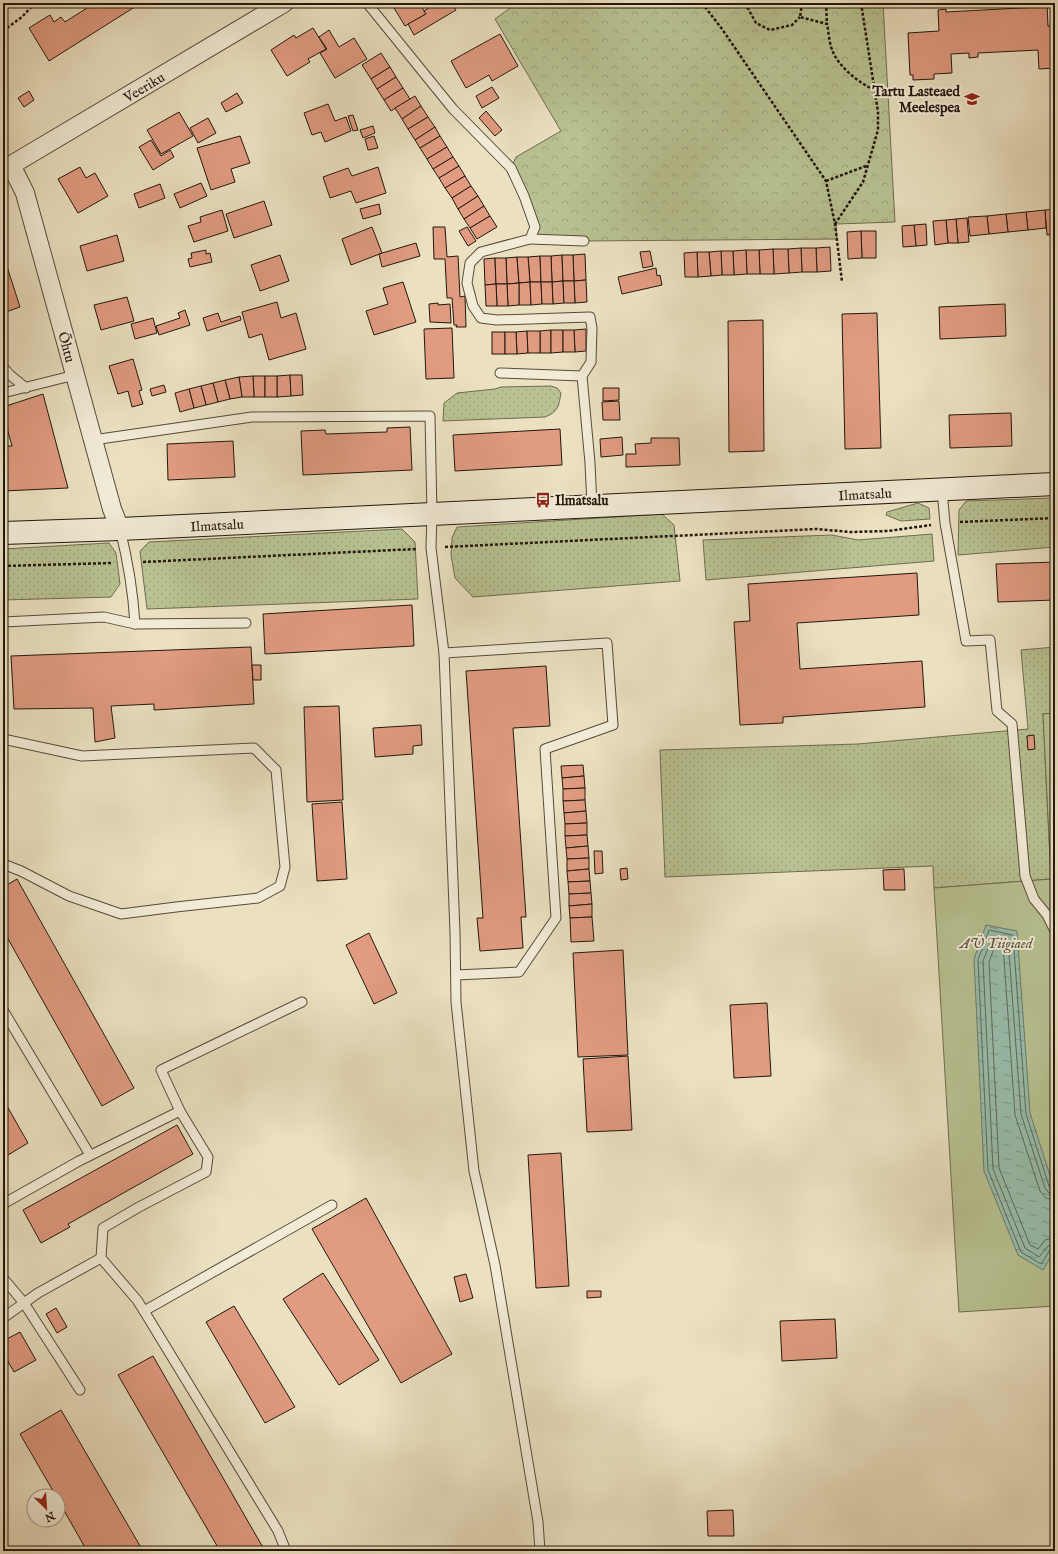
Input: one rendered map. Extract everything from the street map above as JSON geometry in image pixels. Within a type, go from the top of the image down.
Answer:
[{"type":"street","name":"Veeriku","points":[[7,168],[284,3]]},
{"type":"street","name":"Õhtu","points":[[7,168],[25,193],[112,509],[120,529]]},
{"type":"street","name":"Ilmatsalu","points":[[3,533],[120,529],[1055,484]]},
{"type":"lane","points":[[367,3],[453,109],[511,168],[524,196],[534,227],[530,239]]},
{"type":"lane","points":[[584,241],[530,239],[481,252],[470,263],[467,282],[473,306],[481,318],[497,320],[590,318],[592,328],[591,362],[582,376],[590,463],[592,507]]},
{"type":"lane","points":[[3,366],[10,375],[26,388]]},
{"type":"lane","points":[[500,373],[582,376]]},
{"type":"lane","points":[[3,393],[75,375]]},
{"type":"lane","points":[[93,440],[252,416],[430,416],[432,514],[431,548],[444,653],[456,1002],[474,1171],[495,1265],[538,1522],[540,1551]]},
{"type":"lane","points":[[942,490],[945,523],[966,641],[990,640],[997,711],[1012,724],[1025,876],[1034,899],[1051,914],[1055,931]]},
{"type":"lane","points":[[120,529],[133,591],[135,624]]},
{"type":"lane","points":[[3,622],[104,617],[135,624],[246,623]]},
{"type":"lane","points":[[444,653],[607,643],[613,725],[545,749],[556,918],[519,972],[456,975]]},
{"type":"lane","points":[[3,739],[82,756],[254,748],[276,770],[285,867],[280,886],[258,898],[121,914],[69,896],[21,870],[3,864]]},
{"type":"lane","points":[[286,1551],[278,1531],[144,1311],[137,1300],[101,1258],[103,1228],[206,1172],[208,1157],[180,1111],[161,1070],[302,1002]]},
{"type":"lane","points":[[3,1010],[90,1155]]},
{"type":"lane","points":[[3,1204],[90,1155],[180,1111]]},
{"type":"lane","points":[[144,1311],[332,1205]]},
{"type":"lane","points":[[3,1318],[38,1293],[101,1258]]},
{"type":"lane","points":[[3,1278],[24,1303],[80,1390]]},
{"type":"path","points":[[3,31],[22,17],[34,4],[38,3]]},
{"type":"path","points":[[702,3],[726,35],[826,181],[835,224],[842,282]]},
{"type":"path","points":[[745,3],[756,23],[770,30],[792,25],[800,17],[802,3]]},
{"type":"path","points":[[826,3],[827,24],[833,52],[848,72],[865,86],[875,90]]},
{"type":"path","points":[[835,224],[863,182],[878,130],[878,112],[861,3]]},
{"type":"path","points":[[800,17],[827,24]]},
{"type":"path","points":[[826,181],[867,166]]},
{"type":"path","points":[[3,566],[128,563],[817,530],[888,532],[945,523],[1055,518]]},
{"type":"green space","points":[[517,3],[883,3],[895,222],[836,224],[837,239],[584,241],[530,239],[535,227],[511,168],[516,157],[561,131],[495,19]]},
{"type":"green space","points":[[551,386],[557,388],[561,393],[555,411],[545,417],[443,421],[444,403],[457,393],[501,387]]},
{"type":"green space","points":[[1055,498],[1055,547],[958,555],[959,510],[966,501]]},
{"type":"green space","points":[[918,503],[929,508],[930,519],[901,521],[886,515],[887,512]]},
{"type":"green space","points":[[662,514],[674,525],[680,581],[473,597],[455,578],[451,555],[452,538],[457,527]]},
{"type":"green space","points":[[402,529],[415,542],[418,599],[147,609],[140,551],[149,542]]},
{"type":"green space","points":[[932,534],[934,561],[706,580],[703,540],[832,535],[858,540]]},
{"type":"green space","points":[[109,543],[116,553],[120,584],[111,597],[3,600],[3,549]]},
{"type":"green space","points":[[1055,647],[1055,713],[1043,714],[1051,879],[934,888],[933,866],[665,877],[660,750],[858,744],[1028,729],[1021,650]]},
{"type":"green space","name":"AÜ Tiigiaed","points":[[1055,713],[1055,1306],[959,1312],[934,888],[1051,879],[1043,714]]},
{"type":"water","points":[[986,925],[1017,931],[1030,1113],[1055,1191],[1055,1250],[1043,1270],[1018,1255],[984,1171],[974,959]]},
{"type":"building","points":[[84,3],[141,3],[49,61],[29,28],[50,15],[54,22],[61,17],[65,22],[87,8]]},
{"type":"building","points":[[391,3],[419,3],[426,14],[405,26]]},
{"type":"building","points":[[436,3],[452,3],[456,10],[414,35],[408,24],[426,14],[424,11]]},
{"type":"building","points":[[1047,4],[1048,26],[1055,26],[1055,68],[1039,69],[1038,50],[978,53],[978,57],[969,58],[969,53],[951,54],[952,73],[934,74],[934,79],[913,80],[913,75],[910,75],[908,33],[939,31],[938,10],[946,9],[946,12],[1039,7],[1039,5]]},
{"type":"building","points":[[313,28],[326,49],[308,59],[310,62],[287,76],[271,50],[294,35],[296,38]]},
{"type":"building","points":[[329,30],[339,47],[354,38],[367,59],[335,78],[320,53],[327,49],[319,37]]},
{"type":"building","points":[[500,34],[518,66],[492,81],[489,75],[466,88],[451,61]]},
{"type":"building","points":[[381,53],[390,67],[371,79],[362,65]]},
{"type":"building","points":[[390,67],[396,77],[377,89],[371,79]]},
{"type":"building","points":[[396,77],[403,88],[384,100],[377,89]]},
{"type":"building","points":[[492,87],[499,98],[482,108],[476,96]]},
{"type":"building","points":[[403,88],[410,99],[391,111],[384,100]]},
{"type":"building","points":[[29,91],[34,100],[24,107],[18,98]]},
{"type":"building","points":[[237,93],[243,103],[226,112],[221,103]]},
{"type":"building","points":[[415,96],[421,106],[402,119],[395,108]]},
{"type":"building","points":[[328,104],[335,121],[346,117],[351,131],[325,142],[321,132],[312,135],[304,113]]},
{"type":"building","points":[[421,106],[428,117],[408,129],[402,119]]},
{"type":"building","points":[[486,111],[502,130],[495,136],[479,118]]},
{"type":"building","points":[[179,112],[193,136],[161,154],[147,130]]},
{"type":"building","points":[[353,115],[358,130],[353,131],[348,116]]},
{"type":"building","points":[[428,117],[435,127],[415,140],[408,129]]},
{"type":"building","points":[[208,118],[216,133],[198,143],[190,128]]},
{"type":"building","points":[[373,126],[375,133],[363,138],[360,130]]},
{"type":"building","points":[[435,127],[440,136],[420,148],[415,140]]},
{"type":"building","points":[[240,136],[250,163],[231,169],[235,182],[211,190],[197,148]]},
{"type":"building","points":[[374,136],[378,148],[368,150],[365,139]]},
{"type":"building","points":[[440,136],[447,147],[427,159],[420,148]]},
{"type":"building","points":[[151,140],[161,156],[170,150],[174,157],[153,170],[139,147]]},
{"type":"building","points":[[447,147],[453,157],[433,169],[427,159]]},
{"type":"building","points":[[453,157],[459,166],[439,178],[433,169]]},
{"type":"building","points":[[459,166],[465,176],[445,188],[439,178]]},
{"type":"building","points":[[80,167],[86,178],[95,173],[108,196],[78,213],[58,179]]},
{"type":"building","points":[[378,167],[386,193],[356,203],[351,191],[330,198],[323,177],[348,168],[352,176]]},
{"type":"building","points":[[465,176],[471,186],[452,198],[445,188]]},
{"type":"building","points":[[201,183],[207,196],[180,208],[174,194]]},
{"type":"building","points":[[160,184],[165,198],[139,208],[134,194]]},
{"type":"building","points":[[471,186],[478,196],[458,209],[452,198]]},
{"type":"building","points":[[478,196],[484,206],[464,219],[458,209]]},
{"type":"building","points":[[264,201],[272,225],[234,238],[226,214]]},
{"type":"building","points":[[379,204],[381,214],[363,219],[360,209]]},
{"type":"building","points":[[484,206],[490,216],[470,228],[464,219]]},
{"type":"building","points":[[1055,209],[1055,234],[1047,235],[1045,210]]},
{"type":"building","points":[[222,210],[228,231],[194,242],[188,226],[201,222],[200,217]]},
{"type":"building","points":[[1045,210],[1046,228],[1028,230],[1026,212]]},
{"type":"building","points":[[1026,212],[1028,230],[1008,232],[1006,214]]},
{"type":"building","points":[[1006,214],[1008,232],[989,234],[987,216]]},
{"type":"building","points":[[490,216],[497,227],[477,239],[470,228]]},
{"type":"building","points":[[987,216],[989,234],[970,236],[968,217]]},
{"type":"building","points":[[967,218],[969,242],[958,243],[956,219]]},
{"type":"building","points":[[956,219],[958,243],[948,243],[946,220]]},
{"type":"building","points":[[946,220],[948,243],[935,245],[933,221]]},
{"type":"building","points":[[926,224],[927,245],[916,246],[914,225]]},
{"type":"building","points":[[914,225],[916,246],[903,247],[902,226]]},
{"type":"building","points":[[372,227],[382,253],[351,265],[342,239]]},
{"type":"building","points":[[433,227],[445,227],[447,257],[458,256],[460,297],[465,296],[466,327],[456,327],[457,325],[454,325],[452,298],[447,298],[445,259],[434,259]]},
{"type":"building","points":[[467,227],[476,241],[468,246],[459,231]]},
{"type":"building","points":[[861,231],[876,231],[876,258],[862,258]]},
{"type":"building","points":[[861,231],[862,258],[848,259],[847,232]]},
{"type":"building","points":[[117,235],[124,261],[87,271],[80,246]]},
{"type":"building","points":[[416,243],[420,256],[382,267],[379,254]]},
{"type":"building","points":[[830,247],[831,271],[817,272],[816,248]]},
{"type":"building","points":[[801,248],[816,248],[817,272],[802,272]]},
{"type":"building","points":[[801,248],[802,272],[789,273],[788,249]]},
{"type":"building","points":[[773,249],[788,249],[789,273],[774,274]]},
{"type":"building","points":[[773,249],[774,274],[760,274],[759,250]]},
{"type":"building","points":[[206,250],[206,254],[210,253],[212,262],[190,267],[188,259],[192,258],[191,253]]},
{"type":"building","points":[[746,250],[759,250],[760,274],[747,274]]},
{"type":"building","points":[[746,250],[747,274],[734,275],[733,251]]},
{"type":"building","points":[[650,251],[653,266],[643,268],[640,252]]},
{"type":"building","points":[[721,251],[733,251],[734,275],[722,275]]},
{"type":"building","points":[[721,251],[722,275],[711,276],[709,252]]},
{"type":"building","points":[[697,252],[709,252],[711,276],[698,277]]},
{"type":"building","points":[[697,252],[698,277],[685,277],[684,253]]},
{"type":"building","points":[[3,254],[20,307],[3,313]]},
{"type":"building","points":[[585,254],[586,280],[574,281],[573,255]]},
{"type":"building","points":[[280,255],[289,281],[260,291],[251,265]]},
{"type":"building","points":[[562,255],[563,281],[552,282],[551,256]]},
{"type":"building","points":[[562,255],[573,255],[574,281],[563,281]]},
{"type":"building","points":[[540,256],[541,282],[530,282],[528,257]]},
{"type":"building","points":[[540,256],[551,256],[552,282],[541,282]]},
{"type":"building","points":[[517,257],[519,283],[507,284],[506,258]]},
{"type":"building","points":[[517,257],[528,257],[530,282],[519,283]]},
{"type":"building","points":[[495,258],[496,284],[485,285],[484,259]]},
{"type":"building","points":[[495,258],[506,258],[507,284],[496,284]]},
{"type":"building","points":[[656,268],[657,276],[660,275],[662,285],[622,294],[618,277]]},
{"type":"building","points":[[586,280],[587,302],[575,303],[574,281]]},
{"type":"building","points":[[563,281],[564,303],[553,304],[552,282]]},
{"type":"building","points":[[563,281],[574,281],[575,303],[564,303]]},
{"type":"building","points":[[403,282],[416,322],[374,335],[366,311],[388,304],[383,288]]},
{"type":"building","points":[[530,282],[531,305],[519,305],[519,283]]},
{"type":"building","points":[[530,282],[541,282],[542,304],[531,305]]},
{"type":"building","points":[[541,282],[552,282],[553,304],[542,304]]},
{"type":"building","points":[[519,283],[519,305],[508,306],[507,284]]},
{"type":"building","points":[[496,284],[507,284],[508,306],[497,306]]},
{"type":"building","points":[[496,284],[497,306],[486,306],[485,285]]},
{"type":"building","points":[[127,297],[134,321],[101,330],[94,305]]},
{"type":"building","points":[[277,302],[281,318],[296,313],[306,349],[269,360],[262,334],[249,338],[242,312]]},
{"type":"building","points":[[438,303],[438,305],[450,304],[451,323],[430,322],[429,304]]},
{"type":"building","points":[[1005,304],[1006,336],[940,339],[939,307]]},
{"type":"building","points":[[185,310],[190,325],[159,335],[156,326],[180,318],[178,313]]},
{"type":"building","points":[[218,313],[221,322],[240,316],[241,320],[207,331],[203,318]]},
{"type":"building","points":[[877,313],[881,448],[845,449],[842,314]]},
{"type":"building","points":[[153,318],[157,333],[135,339],[131,324]]},
{"type":"building","points":[[763,320],[764,451],[729,452],[728,321]]},
{"type":"building","points":[[452,328],[454,378],[426,379],[424,329]]},
{"type":"building","points":[[586,329],[586,351],[575,352],[574,330]]},
{"type":"building","points":[[551,330],[551,353],[540,353],[540,331]]},
{"type":"building","points":[[551,330],[563,330],[563,352],[551,353]]},
{"type":"building","points":[[563,330],[574,330],[575,352],[563,352]]},
{"type":"building","points":[[527,331],[528,353],[517,354],[516,332]]},
{"type":"building","points":[[527,331],[540,331],[540,353],[528,353]]},
{"type":"building","points":[[492,332],[505,332],[505,354],[492,354]]},
{"type":"building","points":[[505,332],[516,332],[517,354],[505,354]]},
{"type":"building","points":[[133,359],[142,390],[139,391],[143,404],[132,407],[128,391],[118,394],[109,366]]},
{"type":"building","points":[[290,375],[291,396],[277,397],[277,376]]},
{"type":"building","points":[[290,375],[302,375],[303,395],[291,396]]},
{"type":"building","points":[[253,376],[265,376],[265,397],[254,397]]},
{"type":"building","points":[[253,376],[254,397],[242,397],[239,377]]},
{"type":"building","points":[[265,376],[277,376],[277,397],[265,397]]},
{"type":"building","points":[[239,377],[242,397],[230,399],[225,380]]},
{"type":"building","points":[[225,380],[230,399],[218,402],[213,383]]},
{"type":"building","points":[[213,383],[218,402],[206,405],[201,386]]},
{"type":"building","points":[[164,385],[166,392],[152,396],[150,389]]},
{"type":"building","points":[[201,386],[206,405],[194,408],[189,389]]},
{"type":"building","points":[[603,388],[619,388],[619,400],[603,401]]},
{"type":"building","points":[[189,389],[194,408],[180,412],[175,393]]},
{"type":"building","points":[[43,394],[68,488],[3,491],[3,446],[12,446],[3,414],[3,407]]},
{"type":"building","points":[[619,401],[620,420],[603,420],[602,402]]},
{"type":"building","points":[[1011,413],[1012,446],[950,448],[949,415]]},
{"type":"building","points":[[1054,413],[1055,413],[1055,445]]},
{"type":"building","points":[[410,427],[412,470],[303,475],[301,431],[325,430],[326,434],[387,432],[387,428]]},
{"type":"building","points":[[560,429],[562,465],[455,471],[453,435]]},
{"type":"building","points":[[622,437],[623,455],[601,457],[600,439]]},
{"type":"building","points":[[651,438],[679,438],[680,465],[626,467],[626,454],[636,454],[635,444],[651,443]]},
{"type":"building","points":[[233,441],[235,477],[168,480],[167,444]]},
{"type":"building","points":[[1055,562],[1055,600],[998,602],[996,564]]},
{"type":"building","points":[[917,573],[919,615],[797,623],[800,669],[922,661],[925,707],[783,717],[783,723],[740,725],[734,622],[750,621],[748,584]]},
{"type":"building","points":[[412,605],[414,646],[265,654],[263,614]]},
{"type":"building","points":[[251,647],[254,704],[154,710],[154,704],[111,706],[115,738],[95,742],[93,708],[14,709],[11,656]]},
{"type":"building","points":[[252,665],[261,665],[261,680],[253,680]]},
{"type":"building","points":[[546,666],[550,726],[513,728],[526,917],[521,917],[523,948],[480,951],[477,918],[483,918],[466,671]]},
{"type":"building","points":[[339,706],[343,800],[307,802],[304,707]]},
{"type":"building","points":[[421,725],[422,745],[413,746],[413,754],[375,757],[373,728]]},
{"type":"building","points":[[1034,735],[1035,749],[1028,750],[1027,736]]},
{"type":"building","points":[[583,765],[584,776],[562,778],[561,766]]},
{"type":"building","points":[[584,776],[585,788],[563,789],[562,778]]},
{"type":"building","points":[[585,788],[585,800],[563,801],[563,789]]},
{"type":"building","points":[[585,800],[586,811],[564,813],[563,801]]},
{"type":"building","points":[[342,802],[347,879],[317,881],[312,804]]},
{"type":"building","points":[[586,811],[587,823],[565,824],[564,813]]},
{"type":"building","points":[[587,823],[587,835],[565,836],[565,824]]},
{"type":"building","points":[[587,835],[588,846],[566,848],[565,836]]},
{"type":"building","points":[[588,846],[589,858],[567,859],[566,848]]},
{"type":"building","points":[[594,851],[602,851],[603,873],[595,874]]},
{"type":"building","points":[[589,858],[589,869],[567,871],[567,859]]},
{"type":"building","points":[[627,868],[628,879],[621,880],[620,869]]},
{"type":"building","points":[[589,869],[590,881],[568,882],[567,871]]},
{"type":"building","points":[[904,869],[905,890],[884,890],[883,870]]},
{"type":"building","points":[[17,879],[134,1088],[102,1106],[3,930],[3,887]]},
{"type":"building","points":[[590,881],[591,893],[569,894],[568,882]]},
{"type":"building","points":[[591,893],[592,904],[569,906],[569,894]]},
{"type":"building","points":[[592,904],[592,917],[570,918],[569,906]]},
{"type":"building","points":[[592,917],[594,941],[571,942],[570,918]]},
{"type":"building","points":[[369,933],[397,993],[374,1004],[346,945]]},
{"type":"building","points":[[623,950],[628,1055],[578,1057],[573,953]]},
{"type":"building","points":[[767,1003],[771,1076],[734,1078],[730,1005]]},
{"type":"building","points":[[628,1056],[632,1130],[587,1132],[583,1059]]},
{"type":"building","points":[[3,1099],[28,1143],[3,1158]]},
{"type":"building","points":[[177,1125],[193,1154],[68,1224],[70,1227],[41,1243],[23,1210]]},
{"type":"building","points":[[561,1153],[569,1286],[536,1288],[528,1155]]},
{"type":"building","points":[[366,1198],[452,1354],[401,1383],[312,1229]]},
{"type":"building","points":[[323,1273],[379,1360],[339,1385],[283,1299]]},
{"type":"building","points":[[466,1274],[473,1298],[460,1302],[454,1277]]},
{"type":"building","points":[[587,1291],[601,1291],[601,1297],[587,1298]]},
{"type":"building","points":[[234,1306],[295,1407],[265,1423],[206,1322]]},
{"type":"building","points":[[56,1308],[67,1327],[57,1333],[46,1314]]},
{"type":"building","points":[[835,1319],[837,1358],[782,1361],[780,1321]]},
{"type":"building","points":[[20,1332],[36,1360],[14,1372],[3,1353],[3,1341]]},
{"type":"building","points":[[153,1356],[265,1551],[220,1551],[118,1375]]},
{"type":"building","points":[[61,1410],[143,1551],[87,1551],[66,1514],[66,1488],[51,1488],[20,1434]]},
{"type":"building","points":[[733,1510],[734,1536],[708,1536],[707,1511]]},
{"type":"place","name":"Tartu Lasteaed Meelespea","points":[[972,99]]},
{"type":"place","name":"Ilmatsalu","points":[[543,500]]}]
